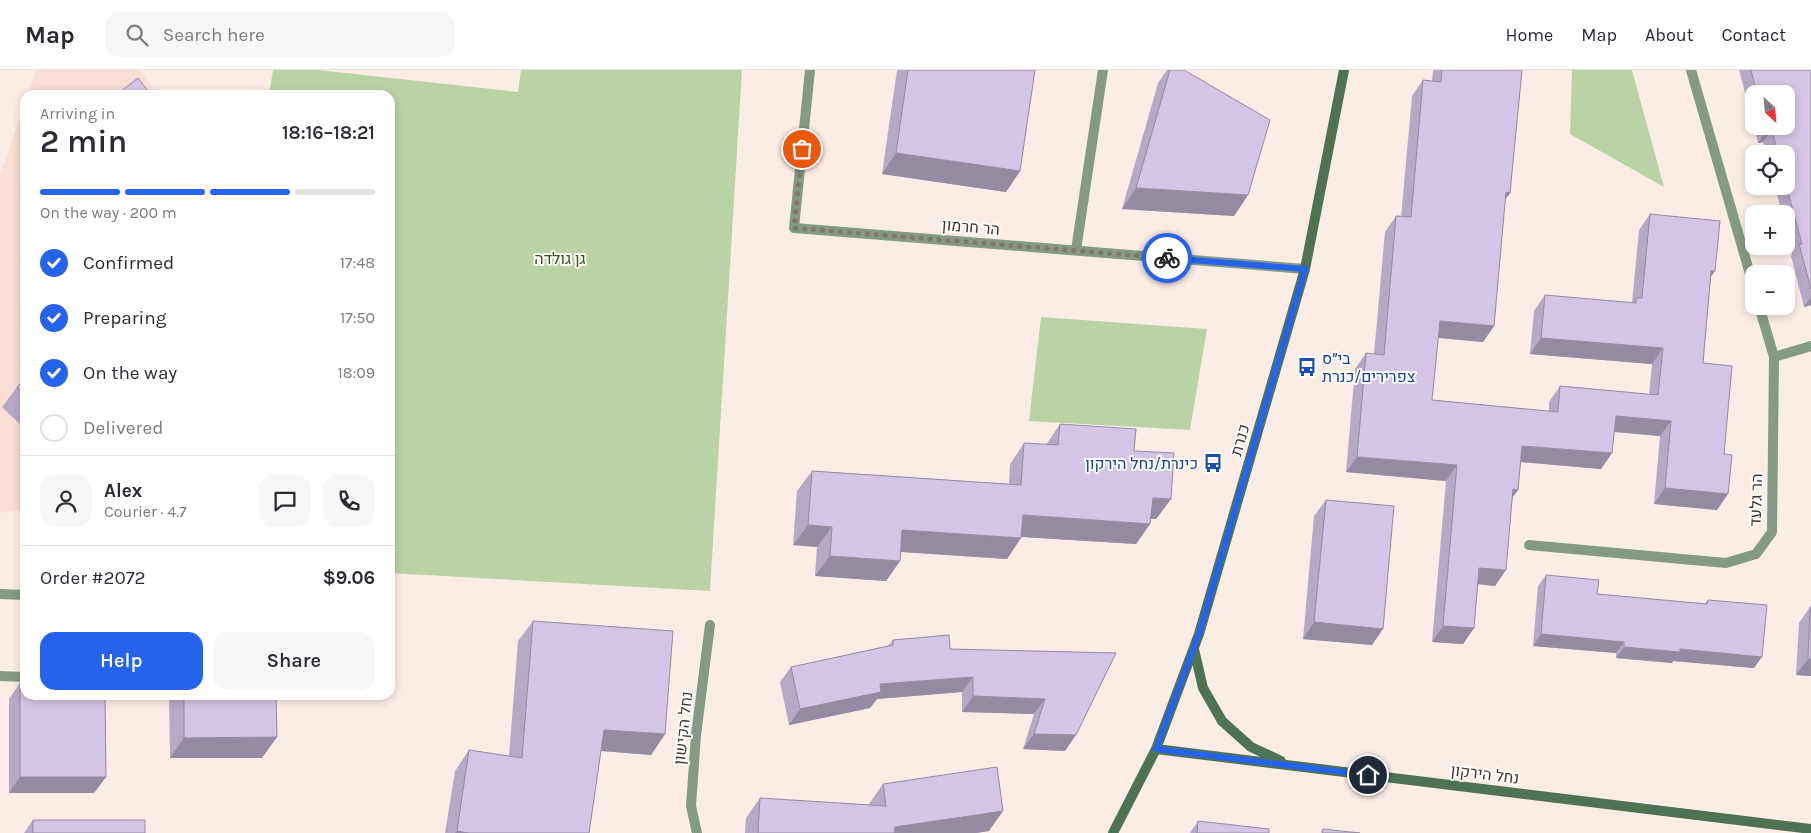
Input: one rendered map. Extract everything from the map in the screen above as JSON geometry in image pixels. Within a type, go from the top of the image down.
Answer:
[{"type":"street","name":"הר חרמון","points":[[810,70],[794,228],[1305,269]]},
{"type":"street","points":[[1076,250],[1103,70]]},
{"type":"street","name":"כנרת","points":[[1113,833],[1156,749],[1199,634],[1305,269],[1344,70]]},
{"type":"street","points":[[1691,70],[1747,265]]},
{"type":"street","name":"הר גלעד","points":[[1529,545],[1726,563],[1756,554],[1772,532],[1774,357],[1762,315]]},
{"type":"street","points":[[1774,357],[1811,346]]},
{"type":"street","points":[[0,594],[20,595]]},
{"type":"street","name":"נחל הקישון","points":[[697,833],[691,806],[696,735],[710,625]]},
{"type":"street","points":[[1194,648],[1203,688],[1222,721],[1250,747],[1291,766]]},
{"type":"street","points":[[0,676],[20,677]]},
{"type":"street","name":"נחל הירקון","points":[[1156,749],[1811,829]]},
{"type":"shaded area","points":[[36,70],[139,70],[154,90],[30,90]]},
{"type":"shaded area","points":[[20,118],[20,510],[0,513],[0,177]]},
{"type":"green space","name":"גן גולדה","points":[[273,70],[318,70],[518,92],[521,70],[742,70],[710,591],[395,573],[395,90],[270,90]]},
{"type":"green space","points":[[1572,70],[1632,70],[1664,187],[1570,134]]},
{"type":"green space","points":[[1041,317],[1207,329],[1190,430],[1029,421]]},
{"type":"building","points":[[908,70],[1035,70],[1020,171],[896,153]]},
{"type":"building","points":[[1170,70],[1184,70],[1270,120],[1248,195],[1136,188]]},
{"type":"building","points":[[1442,70],[1522,70],[1510,193],[1506,192],[1494,326],[1440,321],[1432,400],[1558,412],[1560,386],[1658,395],[1663,348],[1541,338],[1545,295],[1636,303],[1636,298],[1642,298],[1650,214],[1720,221],[1715,271],[1711,271],[1703,363],[1732,366],[1724,454],[1732,455],[1728,494],[1665,488],[1671,421],[1616,416],[1612,453],[1522,446],[1518,490],[1513,489],[1506,570],[1479,568],[1474,628],[1443,626],[1457,465],[1357,457],[1366,353],[1384,355],[1396,216],[1411,217],[1423,80],[1441,82]]},
{"type":"building","points":[[1751,70],[1811,70],[1811,289],[1799,244],[1802,244],[1795,218],[1795,205],[1791,205],[1789,195],[1795,195],[1795,145],[1776,145],[1773,135],[1795,135],[1795,85],[1755,85]]},
{"type":"building","points":[[138,78],[147,90],[122,90]]},
{"type":"building","points":[[1060,424],[1136,429],[1134,451],[1174,453],[1171,499],[1153,498],[1150,524],[1023,515],[1021,538],[902,530],[900,561],[830,556],[832,527],[808,525],[812,471],[1021,485],[1024,443],[1058,445]]},
{"type":"building","points":[[1326,500],[1394,506],[1383,629],[1314,622]]},
{"type":"building","points":[[1546,575],[1599,580],[1597,594],[1707,604],[1708,600],[1767,605],[1762,657],[1680,649],[1680,652],[1624,647],[1624,642],[1541,634]]},
{"type":"building","points":[[1810,607],[1811,659],[1808,659]]},
{"type":"building","points":[[533,621],[673,631],[665,734],[604,730],[589,833],[469,833],[457,831],[469,750],[522,758]]},
{"type":"building","points":[[949,635],[950,649],[1116,653],[1076,735],[1034,734],[1045,699],[973,696],[973,677],[880,684],[881,692],[800,709],[791,667],[893,645],[893,640]]},
{"type":"building","points":[[20,700],[105,700],[106,777],[20,777]]},
{"type":"building","points":[[184,700],[276,700],[277,737],[184,738]]},
{"type":"building","points":[[997,767],[1003,811],[895,827],[894,833],[758,833],[760,798],[886,806],[883,784]]},
{"type":"building","points":[[33,820],[145,820],[145,833],[33,833]]},
{"type":"building","points":[[1198,821],[1269,829],[1269,833],[1197,833]]},
{"type":"building","points":[[1323,829],[1360,833],[1322,833]]},
{"type":"way so far","points":[[802,149],[794,228],[1167,258]]},
{"type":"place","name":"בי״ס צפרירים/כנרת","points":[[1307,367]]},
{"type":"place","name":"כינרת/נחל הירקון","points":[[1213,463]]},
{"type":"route","points":[[1167,258],[1305,269],[1199,634],[1156,749],[1368,775]]}]
